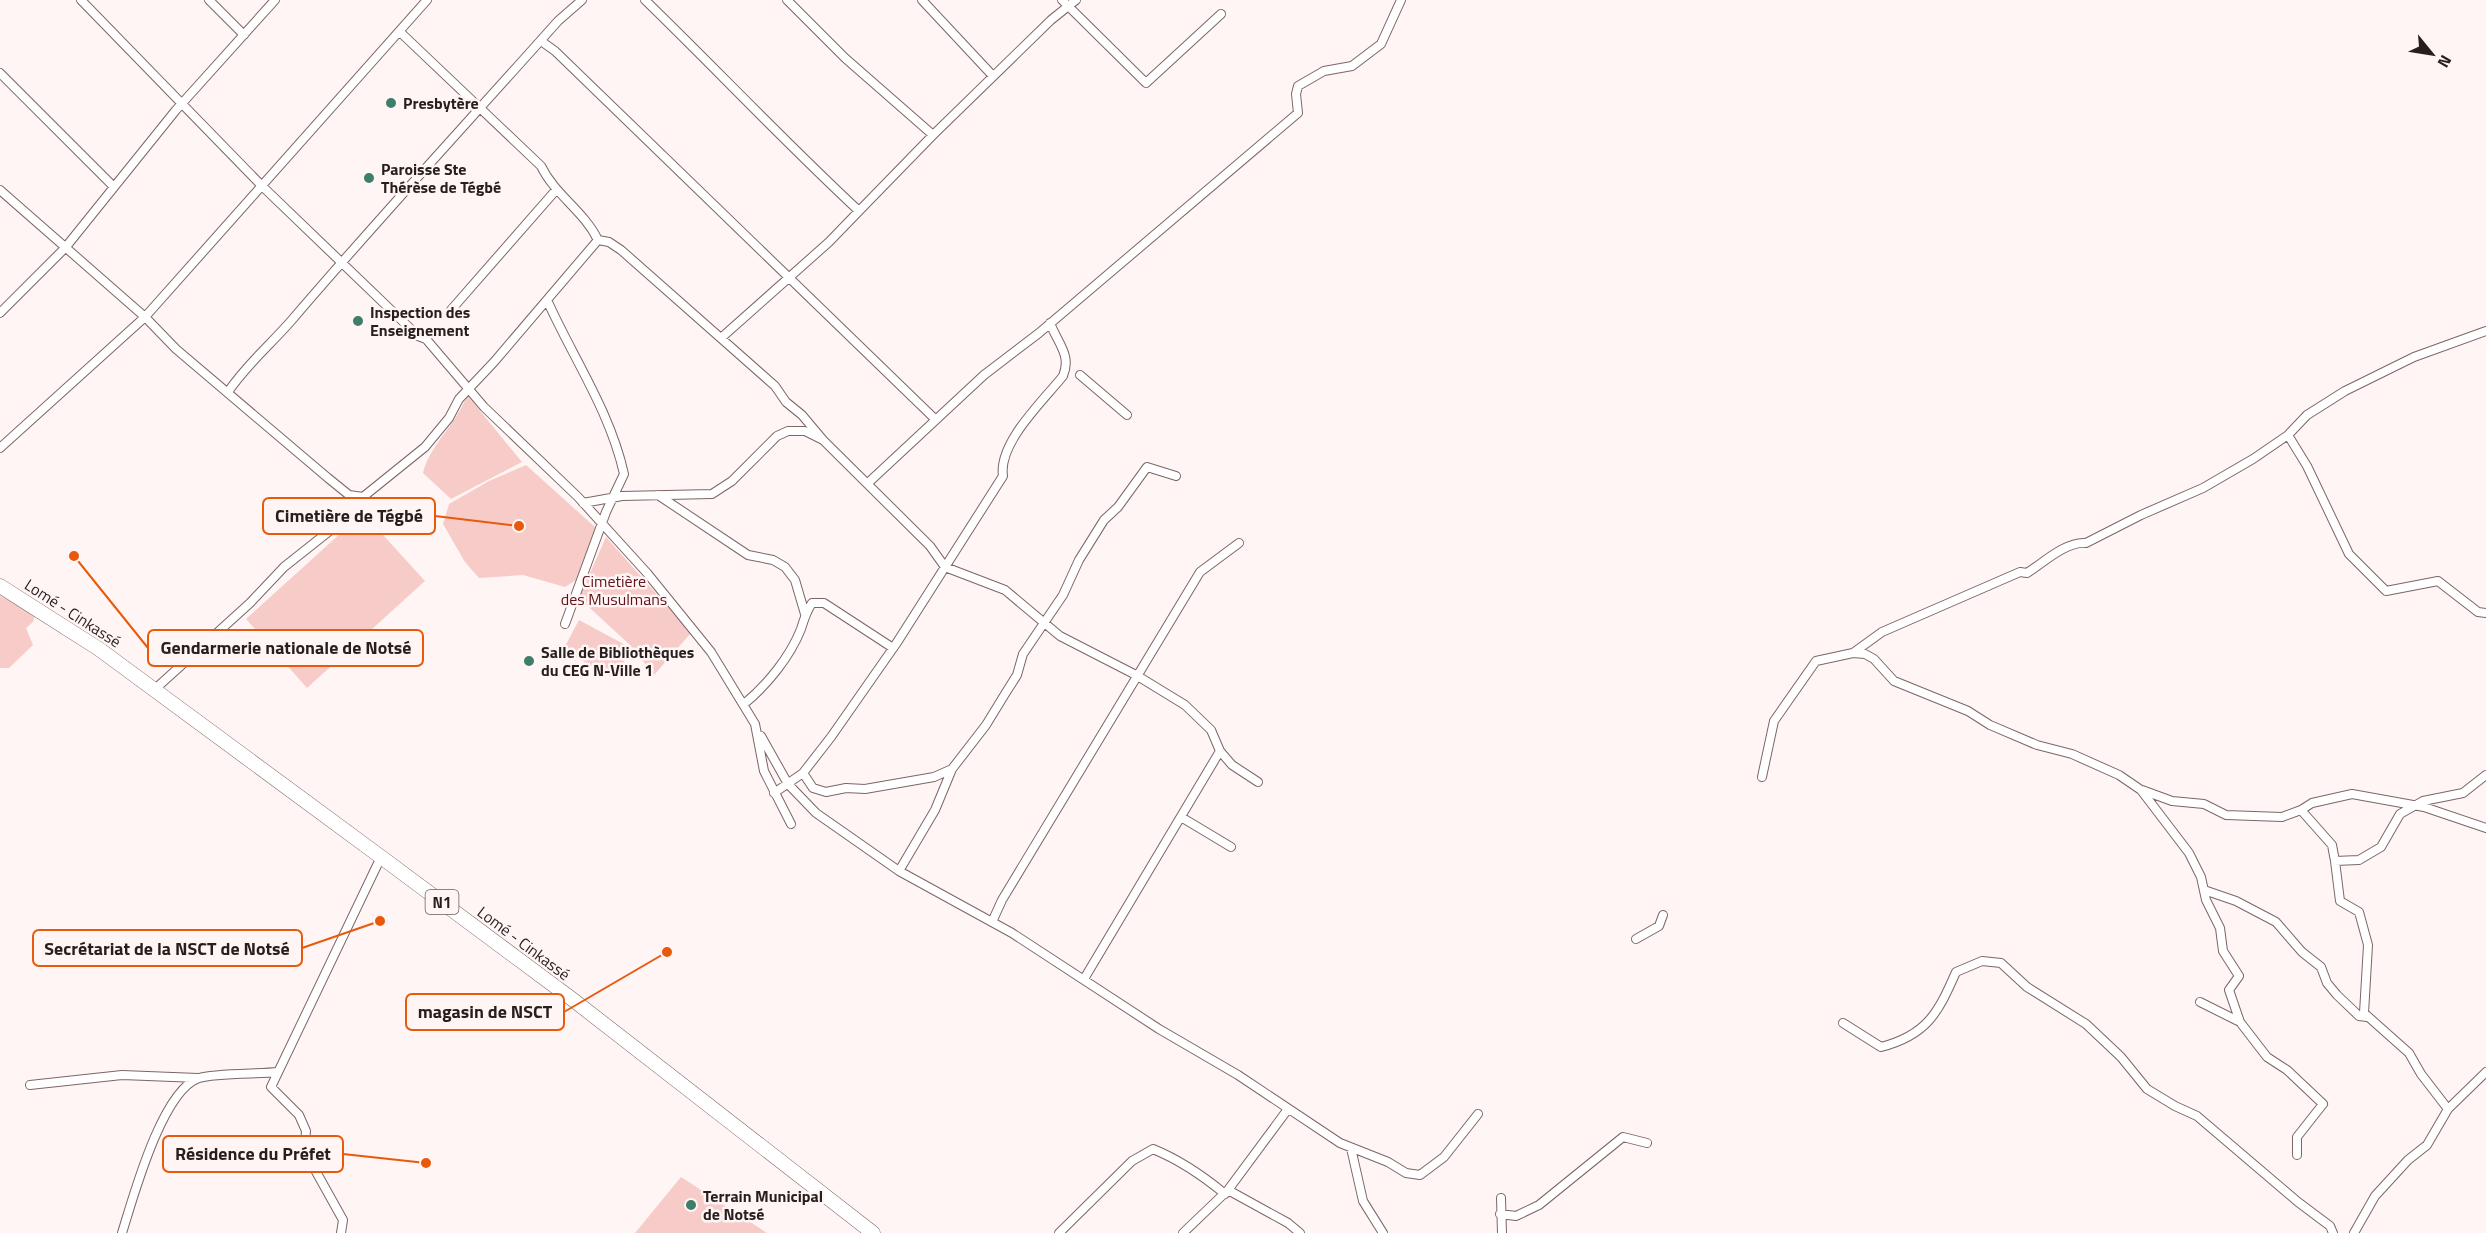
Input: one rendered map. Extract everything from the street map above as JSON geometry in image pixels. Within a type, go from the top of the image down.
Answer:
[{"type":"highway","name":"Lomé - Cinkassé","points":[[0,586],[99,649],[381,857],[572,999],[873,1233]]},
{"type":"street","points":[[81,0],[262,186],[418,336],[426,339],[467,389],[603,525],[685,618],[711,652],[744,704],[771,759],[788,784],[816,813],[899,871],[992,922],[1340,1143],[1388,1162],[1406,1173],[1420,1175],[1444,1157],[1478,1114]]},
{"type":"street","points":[[209,0],[244,35]]},
{"type":"street","points":[[0,313],[65,248],[181,105],[275,0]]},
{"type":"street","points":[[0,448],[145,317],[428,0]]},
{"type":"street","points":[[228,392],[242,372],[290,322],[340,261],[541,41],[582,0]]},
{"type":"street","points":[[645,0],[735,87],[794,151],[859,211]]},
{"type":"street","points":[[787,0],[862,73],[933,135]]},
{"type":"street","points":[[922,0],[993,76]]},
{"type":"street","points":[[1062,0],[1146,83],[1221,14]]},
{"type":"street","points":[[721,338],[829,242],[993,76],[1051,20],[1070,8],[1076,0]]},
{"type":"street","points":[[868,483],[935,418],[984,375],[1050,323],[1298,113],[1296,94],[1298,86],[1324,71],[1352,66],[1381,44],[1401,0]]},
{"type":"street","points":[[400,32],[541,166],[556,190],[591,225],[598,240]]},
{"type":"street","points":[[541,41],[555,51],[787,278],[896,378],[935,418]]},
{"type":"street","points":[[0,73],[114,187]]},
{"type":"street","points":[[0,190],[145,317],[176,349],[349,495],[363,497]]},
{"type":"street","points":[[451,310],[556,190]]},
{"type":"street","points":[[154,690],[250,603],[284,567],[337,525],[363,497],[425,447],[467,389],[494,362],[598,240]]},
{"type":"street","points":[[598,240],[609,242],[621,250],[775,386],[786,402],[802,415],[823,440],[930,546],[945,567],[1005,590],[1060,636],[1136,675],[1185,705],[1211,730],[1220,750],[1232,765],[1258,782]]},
{"type":"street","points":[[547,300],[564,338],[596,394],[624,474],[565,624]]},
{"type":"street","points":[[774,793],[803,773],[893,648],[1003,476],[1001,464],[1007,449],[1022,425],[1063,376],[1067,367],[1066,354],[1050,323]]},
{"type":"street","points":[[1762,777],[1774,721],[1816,661],[1853,653],[1882,632],[2020,572],[2027,573],[2057,553],[2080,543],[2086,543],[2141,514],[2203,488],[2253,459],[2288,435],[2307,416],[2345,391],[2414,357],[2486,331]]},
{"type":"street","points":[[1080,375],[1126,415]]},
{"type":"street","points":[[583,503],[613,498],[712,494],[732,481],[777,436],[789,430],[804,430],[823,440]]},
{"type":"street","points":[[2288,435],[2307,466],[2349,554],[2386,591],[2438,581],[2478,612],[2486,613]]},
{"type":"street","points":[[899,871],[934,810],[952,769],[986,725],[1017,675],[1032,639],[1063,594],[1072,571],[1104,520],[1118,507],[1147,467],[1176,476]]},
{"type":"street","points":[[658,495],[748,555],[773,560],[784,567],[795,580],[805,614]]},
{"type":"street","points":[[992,922],[1002,900],[1200,572],[1239,543]]},
{"type":"street","points":[[744,704],[775,672],[801,629],[805,614],[812,603],[824,603],[893,648]]},
{"type":"street","points":[[1853,653],[1874,659],[1894,681],[1968,711],[1990,724],[2037,745],[2072,754],[2119,775],[2141,790],[2172,801],[2204,804],[2226,816],[2282,817],[2312,803],[2352,794],[2415,806],[2486,828]]},
{"type":"street","points":[[755,724],[764,771],[791,824]]},
{"type":"street","points":[[1084,979],[1220,750]]},
{"type":"street","points":[[803,773],[813,788],[826,792],[846,788],[881,787],[933,777],[952,769]]},
{"type":"street","points":[[2336,861],[2359,860],[2381,848],[2400,814],[2423,801],[2463,793],[2486,775]]},
{"type":"street","points":[[2141,790],[2189,854],[2201,877],[2220,928],[2223,951],[2239,976],[2229,990],[2240,1022],[2267,1057],[2287,1070],[2323,1104],[2297,1137],[2297,1155]]},
{"type":"street","points":[[2301,810],[2331,845],[2336,861],[2340,901],[2359,912],[2368,945],[2364,1012],[2409,1053],[2421,1074],[2448,1109]]},
{"type":"street","points":[[1181,818],[1230,847]]},
{"type":"street","points":[[341,1233],[343,1220],[314,1168],[305,1144],[306,1131],[298,1115],[271,1087],[381,857]]},
{"type":"street","points":[[2204,890],[2236,901],[2276,922],[2302,952],[2321,967],[2327,983],[2337,995],[2359,1016],[2367,1017]]},
{"type":"street","points":[[1636,939],[1659,926],[1663,915]]},
{"type":"street","points":[[1843,1023],[1881,1047],[1899,1042],[1918,1032],[1939,1011],[1956,972],[1982,961],[2001,963],[2027,987],[2086,1024],[2121,1057],[2147,1089],[2197,1116],[2298,1202],[2330,1226],[2333,1233]]},
{"type":"street","points":[[2200,1002],[2240,1022]]},
{"type":"street","points":[[30,1085],[122,1075],[198,1078],[278,1072]]},
{"type":"street","points":[[2354,1233],[2375,1196],[2408,1160],[2427,1145],[2448,1109],[2486,1072]]},
{"type":"street","points":[[122,1233],[147,1152],[179,1093],[198,1078]]},
{"type":"street","points":[[1183,1233],[1226,1192],[1288,1109]]},
{"type":"street","points":[[1500,1214],[1516,1216],[1539,1205],[1623,1137],[1647,1143]]},
{"type":"street","points":[[1351,1148],[1363,1202],[1383,1233]]},
{"type":"street","points":[[1059,1233],[1132,1161],[1153,1149],[1172,1156],[1226,1192],[1272,1214],[1300,1233]]},
{"type":"street","points":[[1501,1198],[1502,1233]]},
{"type":"green space","points":[[467,395],[522,462],[451,499],[423,473],[431,453],[457,415]]},
{"type":"green space","points":[[526,465],[596,528],[576,580],[565,587],[523,575],[479,578],[465,562],[443,524],[449,504],[489,481]]},
{"type":"green space","points":[[363,513],[425,581],[307,688],[246,619]]},
{"type":"green space","name":"Cimetière des Musulmans","points":[[606,537],[691,633],[654,675],[630,645],[579,598]]},
{"type":"green space","points":[[0,596],[35,615],[33,622],[26,628],[33,645],[9,668],[0,668]]},
{"type":"green space","points":[[579,620],[631,648],[615,679],[563,650]]},
{"type":"green space","name":"Terrain Municipal de Notsé","points":[[681,1177],[767,1233],[635,1233]]},
{"type":"place","name":"Presbytère","points":[[391,103]]},
{"type":"place","name":"Paroisse Ste Thérèse de Tégbé","points":[[369,178]]},
{"type":"place","name":"Inspection des Enseignement","points":[[358,321]]},
{"type":"place","name":"Cimetière de Tégbé","points":[[519,526]]},
{"type":"place","name":"Gendarmerie nationale de Notsé","points":[[74,556]]},
{"type":"place","name":"Salle de Bibliothèques du CEG N-Ville 1","points":[[529,661]]},
{"type":"place","name":"Secrétariat de la NSCT de Notsé","points":[[380,921]]},
{"type":"place","name":"magasin de NSCT","points":[[667,952]]},
{"type":"place","name":"Résidence du Préfet","points":[[426,1163]]},
{"type":"place","name":"Terrain Municipal de Notsé","points":[[691,1205]]}]
